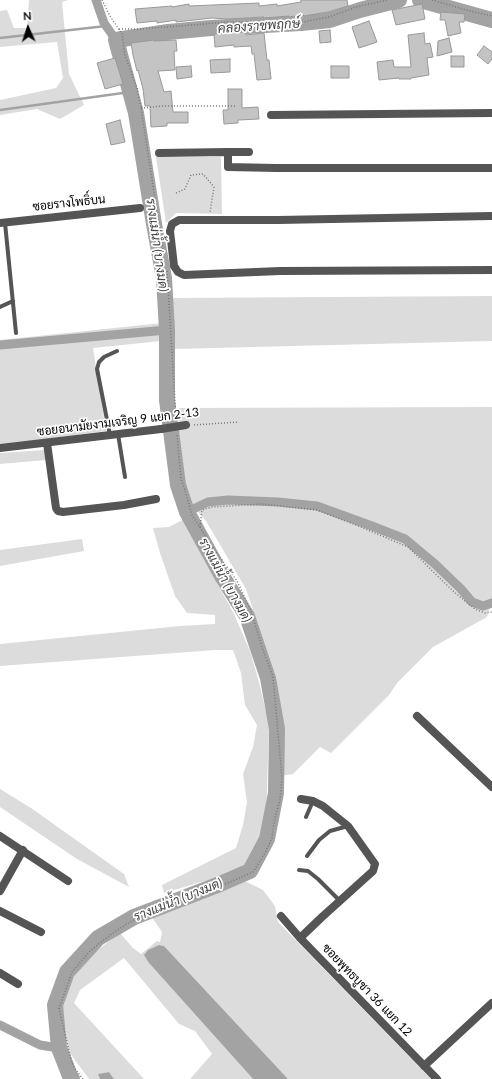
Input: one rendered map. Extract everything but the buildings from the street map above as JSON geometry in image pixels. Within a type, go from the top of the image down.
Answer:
[{"type":"street","points":[[271,116],[492,113]]},
{"type":"street","points":[[228,152],[228,167],[492,168]]},
{"type":"street","points":[[159,153],[249,152]]},
{"type":"street","name":"ซอยรางโพธิ์บน","points":[[3,223],[140,208]]},
{"type":"street","points":[[492,216],[179,220],[172,224],[170,231],[174,266],[178,272],[184,275],[280,271],[492,270]]},
{"type":"street","name":"ซอยอนามัยงามเจริญ 9 แยก 2-13","points":[[0,448],[186,425]]},
{"type":"street","points":[[47,443],[56,508],[58,511],[63,512],[124,505],[156,499]]},
{"type":"street","points":[[417,716],[492,787]]},
{"type":"street","points":[[300,938],[373,871],[375,864],[348,826],[324,806],[313,801],[301,799]]},
{"type":"street","points":[[0,836],[68,881]]},
{"type":"street","points":[[0,891],[23,850]]},
{"type":"street","points":[[0,911],[41,932]]},
{"type":"street","name":"ซอยพุทธบูชา 36 แยก 12","points":[[281,916],[300,938],[437,1079]]},
{"type":"street","points":[[0,974],[18,984]]},
{"type":"street","points":[[424,1066],[492,1003]]},
{"type":"lane","points":[[3,223],[16,333]]},
{"type":"lane","points":[[0,307],[13,302]]},
{"type":"lane","points":[[117,351],[104,357],[99,362],[97,369],[125,477]]},
{"type":"lane","points":[[306,817],[313,801]]},
{"type":"lane","points":[[307,856],[319,840],[330,831],[348,826]]},
{"type":"lane","points":[[299,870],[308,872],[318,879],[340,901]]},
{"type":"path","points":[[102,0],[110,16],[122,34],[125,56],[137,88],[164,254]]},
{"type":"path","points":[[119,29],[140,29],[229,22],[303,22],[329,17],[356,7],[387,0]]},
{"type":"path","points":[[432,0],[492,16]]},
{"type":"path","points":[[141,108],[164,106],[236,106]]},
{"type":"path","points":[[176,193],[185,189],[191,175],[203,174],[214,187],[210,210],[210,220]]},
{"type":"path","points":[[166,268],[168,276],[176,419]]},
{"type":"path","name":"ซอยอนามัยงามเจริญ 9 แยก 2-13","points":[[186,425],[239,422]]},
{"type":"path","points":[[83,1079],[75,1069],[70,1059],[59,1010],[72,972],[90,951],[110,935],[130,922],[153,910],[214,889],[253,872],[265,853],[272,838],[275,816],[280,800],[282,778],[273,677],[251,612],[236,581],[192,515],[186,492],[180,479],[177,433]]},
{"type":"path","points":[[200,527],[202,510],[212,507],[262,504],[317,510],[356,524],[408,547],[454,592],[474,609],[484,613],[492,612]]},
{"type":"shaded area","points":[[29,0],[68,0],[62,2],[69,74],[84,105],[60,119],[37,109],[0,115],[0,100],[56,88],[63,78],[57,42],[0,47],[0,11],[7,10],[14,28],[27,28]]},
{"type":"shaded area","points":[[156,157],[221,157],[222,214],[176,213],[166,223]]},
{"type":"shaded area","points":[[492,296],[492,341],[173,349],[171,298]]},
{"type":"shaded area","points":[[162,323],[161,341],[93,348],[106,431],[0,445],[0,340]]},
{"type":"shaded area","points":[[492,407],[492,601],[487,617],[433,647],[397,683],[389,695],[331,753],[320,747],[293,774],[279,776],[283,760],[276,676],[246,589],[206,521],[192,505],[183,476],[179,433],[179,408]]},
{"type":"shaded area","points":[[45,450],[46,460],[0,464],[0,453]]},
{"type":"shaded area","points":[[184,519],[215,572],[217,583],[234,614],[250,651],[259,682],[269,725],[266,821],[251,860],[235,872],[164,893],[162,885],[236,848],[243,825],[247,802],[243,774],[253,747],[257,725],[245,705],[241,673],[233,650],[215,650],[0,666],[0,644],[180,626],[215,624],[215,615],[187,613],[175,596],[160,553],[153,528],[169,527]]},
{"type":"shaded area","points":[[82,539],[84,551],[0,566],[0,550]]},
{"type":"shaded area","points":[[0,789],[31,808],[124,874],[129,887],[77,859],[0,807]]},
{"type":"shaded area","points":[[245,881],[263,890],[275,906],[278,922],[431,1079],[288,1079],[164,946],[159,945],[149,963],[253,1079],[190,1079],[212,1054],[195,1031],[179,1024],[124,958],[80,990],[74,1003],[144,1079],[114,1079],[109,1072],[99,1074],[100,1079],[89,1079],[61,1041],[58,1018],[71,980],[95,952],[120,933],[133,948],[141,954],[157,941],[160,942],[162,932],[151,916]]},
{"type":"shaded area","points":[[159,945],[164,946],[288,1079],[253,1079],[149,963],[144,955],[148,950]]},
{"type":"shaded area","points":[[109,1072],[114,1079],[100,1079],[98,1074]]},
{"type":"waterway","points":[[96,0],[104,23],[116,40]]},
{"type":"waterway","name":"รางแม่น้ำ (บางมด)","points":[[72,1079],[59,1048],[55,1005],[67,972],[98,938],[134,917],[250,871],[267,839],[276,793],[277,729],[268,678],[247,616],[222,576],[187,512],[178,485],[167,400],[167,330],[164,278],[136,113],[116,40],[168,32],[330,20],[360,10],[399,0]]},
{"type":"waterway","name":"คลองราชพฤกษ์","points":[[420,0],[492,20]]},
{"type":"waterway","points":[[0,38],[106,26]]},
{"type":"waterway","points":[[0,110],[130,92]]},
{"type":"waterway","points":[[0,345],[167,330]]},
{"type":"waterway","points":[[187,512],[208,502],[228,500],[278,502],[317,506],[405,539],[435,564],[472,602],[483,606],[492,603]]},
{"type":"waterway","points":[[0,1025],[40,1045],[59,1048]]}]
